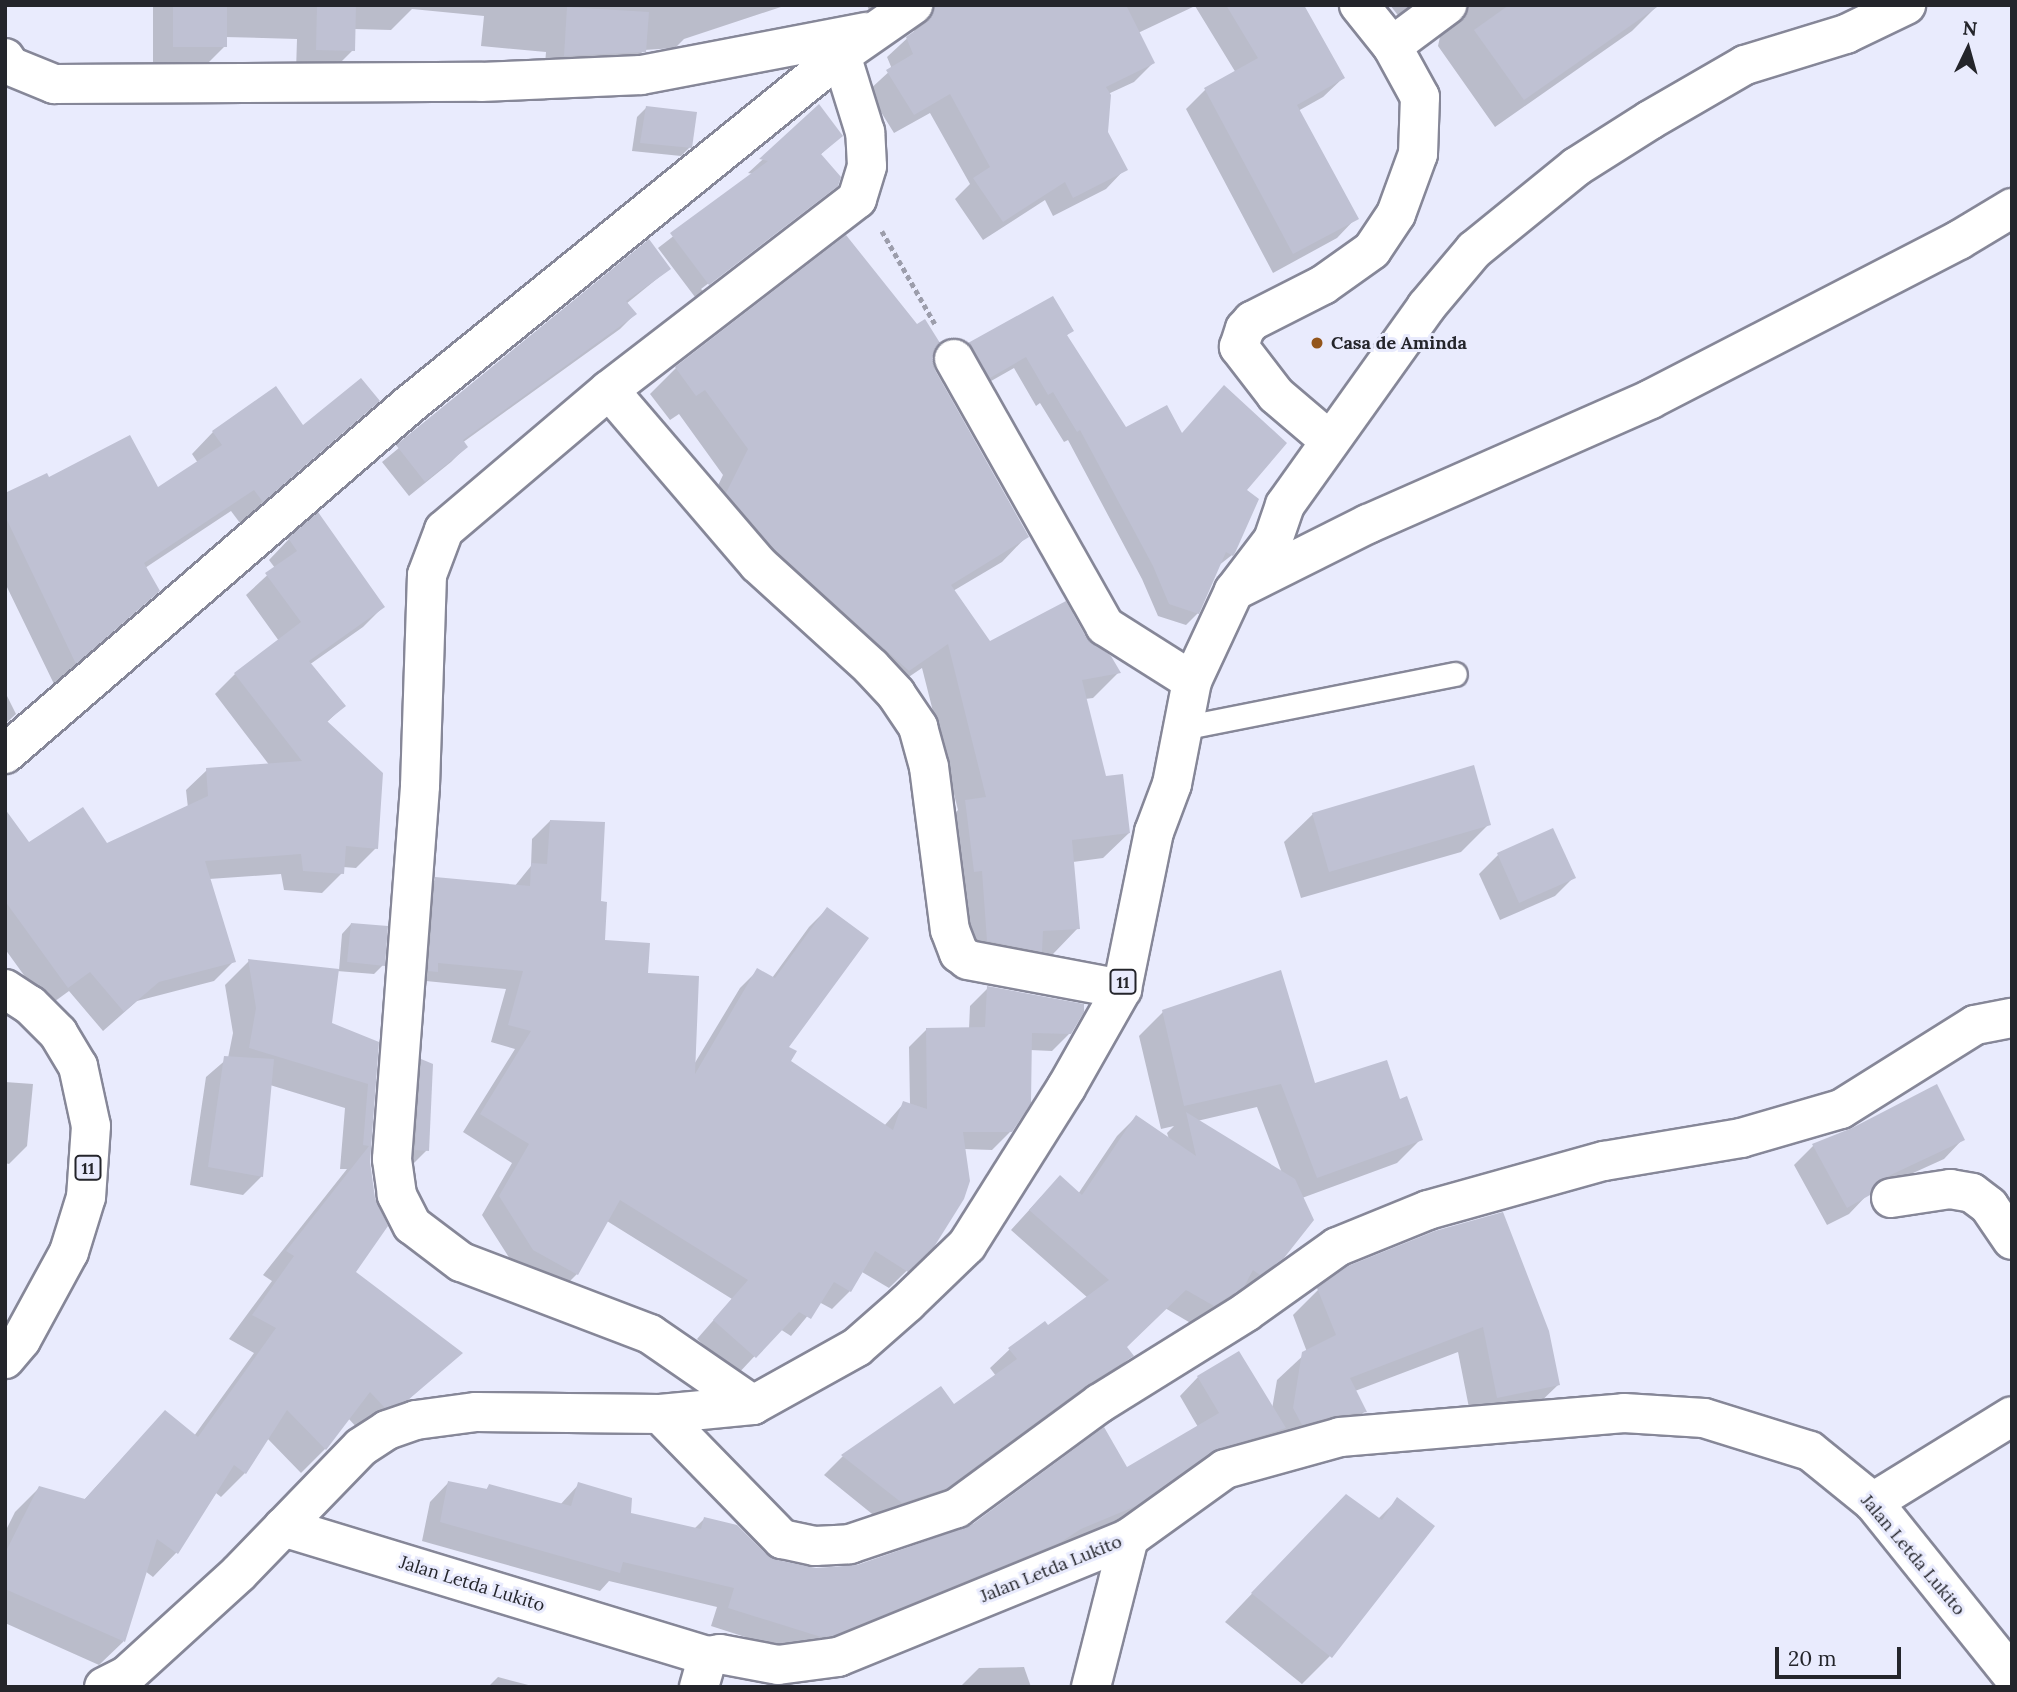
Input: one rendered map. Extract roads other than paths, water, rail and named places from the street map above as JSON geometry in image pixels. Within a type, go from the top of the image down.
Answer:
[{"type":"main road","points":[[5,754],[410,404],[841,55],[913,5]]},
{"type":"main road","points":[[1330,441],[1276,395],[1239,347],[1245,329],[1252,321],[1324,285],[1372,250],[1396,214],[1418,155],[1420,97],[1392,46],[1359,5]]},
{"type":"main road","points":[[1392,46],[1447,5]]},
{"type":"main road","name":"11","points":[[104,1687],[127,1676],[239,1573],[361,1447],[387,1430],[416,1420],[476,1412],[660,1415],[753,1405],[857,1347],[967,1245],[1066,1088],[1122,989],[1154,832],[1172,784],[1192,681],[1234,591],[1273,540],[1285,505],[1426,307],[1474,250],[1576,167],[1745,65],[1846,34],[1906,5]]},
{"type":"main road","points":[[5,58],[10,66],[54,84],[481,82],[641,75],[882,29]]},
{"type":"main road","points":[[753,1405],[650,1334],[461,1262],[412,1225],[397,1195],[392,1159],[420,786],[427,575],[444,530],[609,390],[861,193],[867,166],[865,132],[841,55]]},
{"type":"main road","points":[[1234,591],[1368,524],[1651,399],[1959,240],[2012,208]]},
{"type":"main road","points":[[954,359],[1105,626],[1192,681]]},
{"type":"main road","points":[[609,390],[758,564],[871,667],[896,694],[918,727],[929,767],[950,930],[959,953],[968,960],[1122,989]]},
{"type":"main road","name":"11","points":[[5,989],[30,1005],[58,1033],[78,1066],[91,1126],[86,1197],[69,1252],[21,1340],[5,1359]]},
{"type":"main road","points":[[660,1415],[782,1539],[814,1546],[850,1544],[957,1508],[1100,1403],[1246,1312],[1337,1247],[1428,1210],[1604,1161],[1741,1138],[1841,1109],[1975,1025],[2012,1018]]},
{"type":"main road","points":[[1891,1198],[1951,1189],[1972,1194],[1989,1206],[2012,1240]]},
{"type":"main road","name":"Jalan Letda Lukito","points":[[283,1527],[704,1672],[720,1654],[778,1665],[838,1657],[1129,1538],[1225,1469],[1340,1437],[1624,1413],[1704,1418],[1810,1451],[1873,1502],[2003,1664]]},
{"type":"main road","points":[[1873,1502],[2012,1416]]},
{"type":"main road","points":[[1091,1687],[1129,1538]]},
{"type":"lane","points":[[1182,728],[1455,674]]},
{"type":"place","name":"Casa de Aminda","points":[[1317,343]]}]
